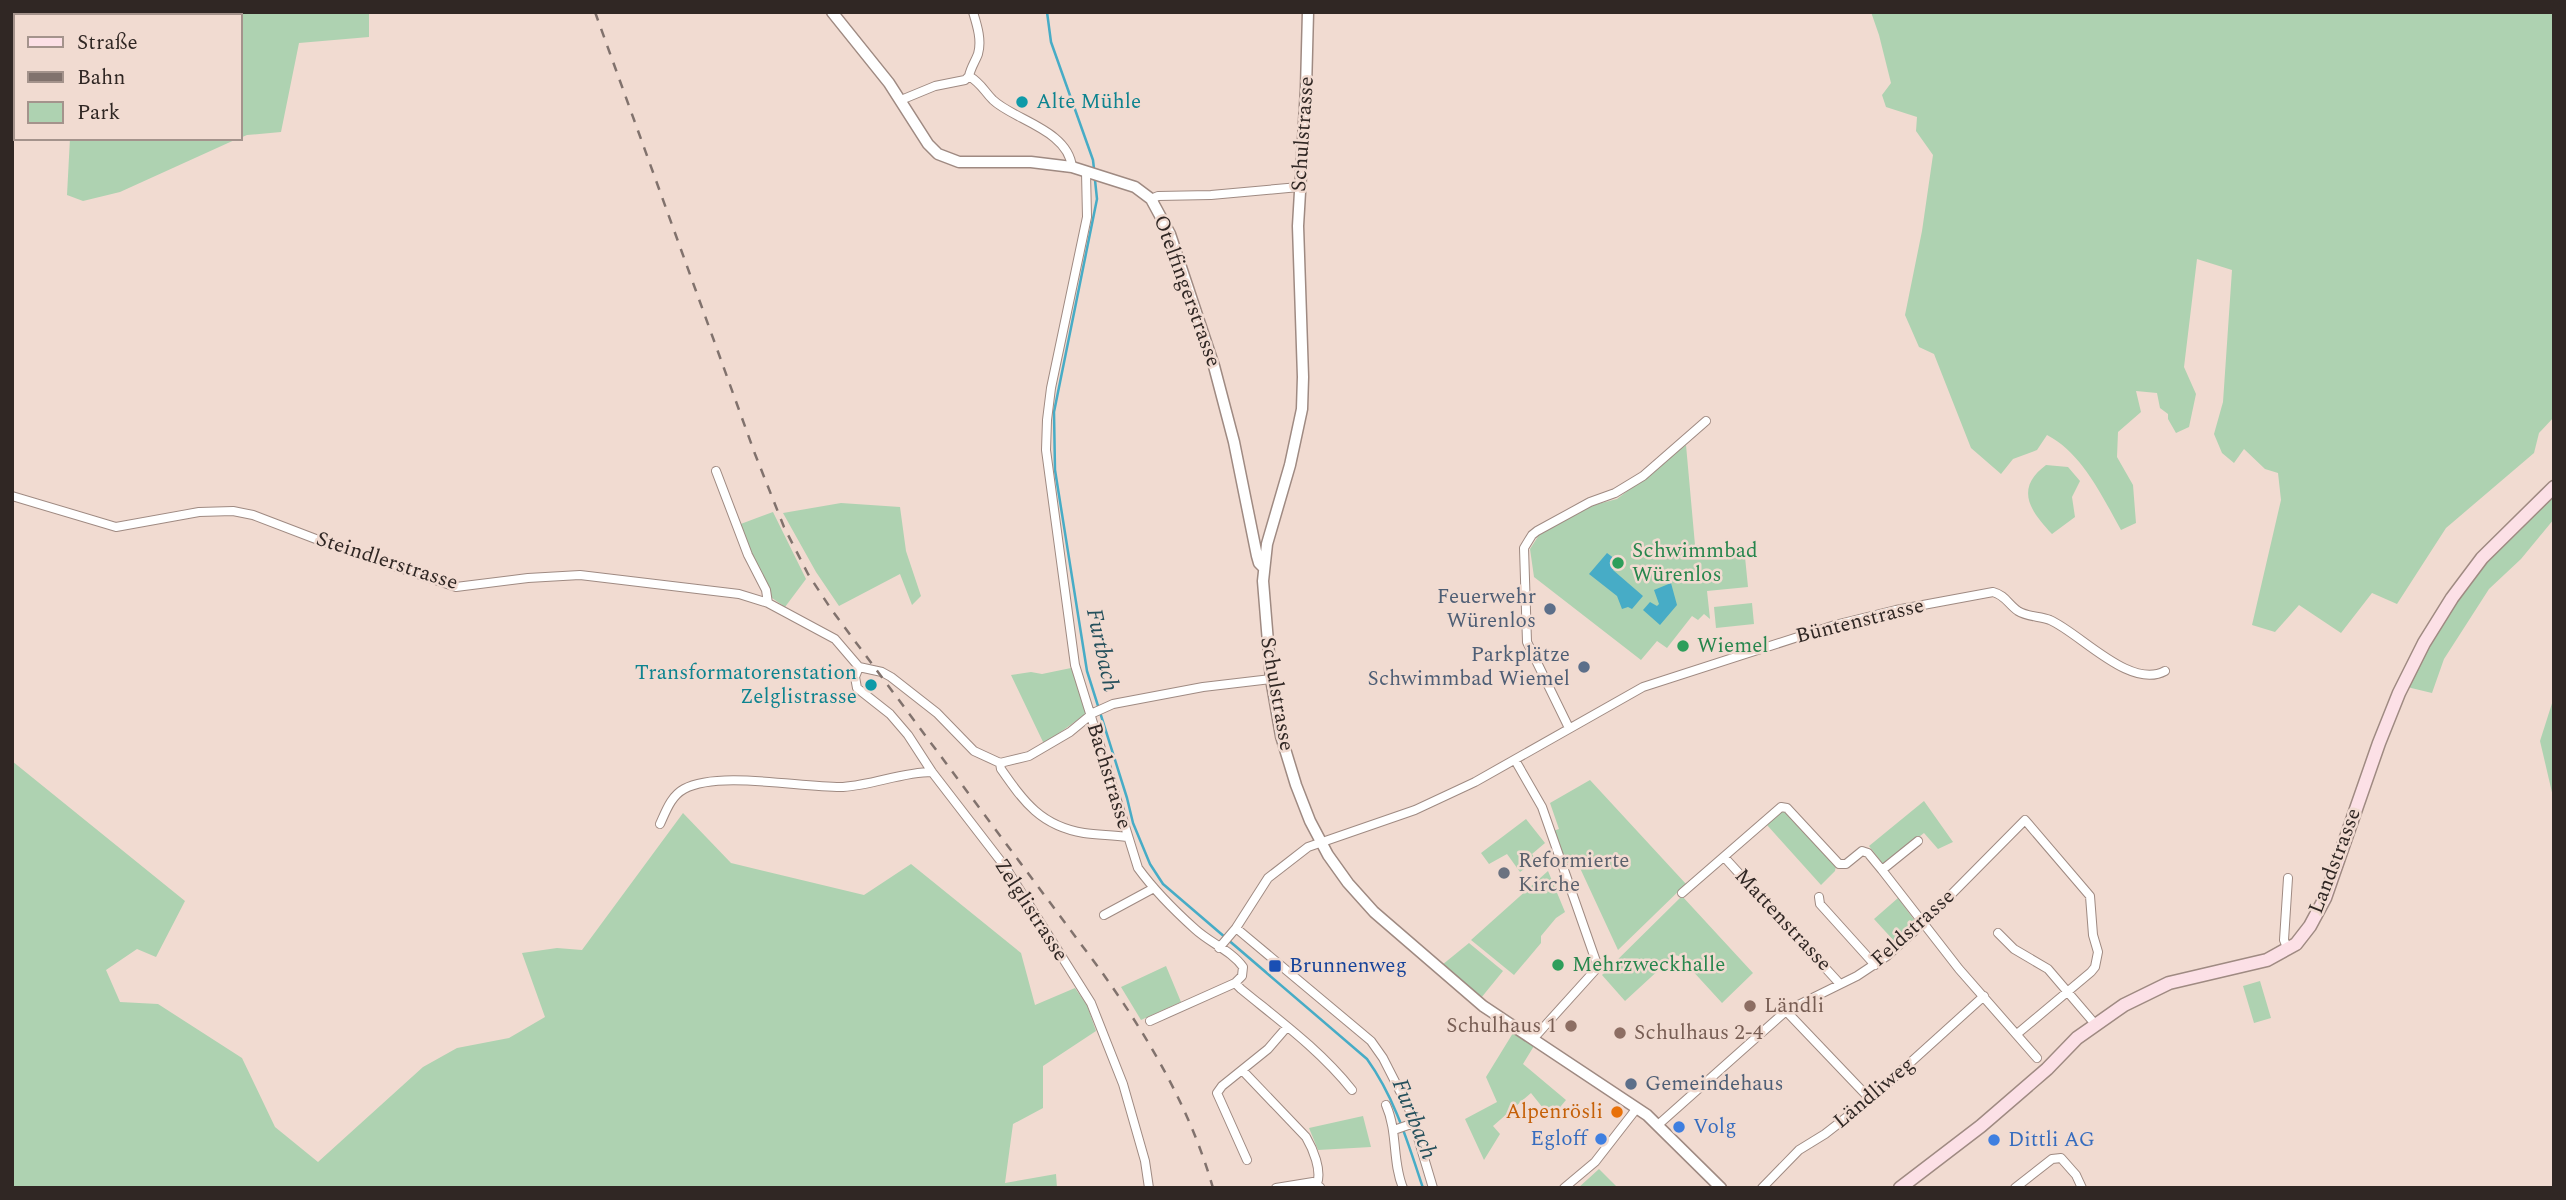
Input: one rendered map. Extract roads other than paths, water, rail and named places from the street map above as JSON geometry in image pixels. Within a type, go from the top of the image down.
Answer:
[{"type":"main road","name":"Landstrasse","points":[[1900,1188],[1981,1126],[2095,1024],[2124,1005],[2160,986],[2267,960],[2288,950],[2304,934],[2325,898],[2379,743],[2399,693],[2424,643],[2452,598],[2482,558],[2554,487]]},
{"type":"street","name":"Otelfingerstrasse","points":[[832,12],[901,100],[928,144],[947,159],[959,162],[1031,162],[1072,167],[1135,187],[1151,199],[1170,234],[1214,366],[1234,442],[1257,556],[1263,567]]},
{"type":"street","points":[[901,100],[935,86],[965,80],[969,76],[979,52],[973,12]]},
{"type":"street","name":"Schulstrasse","points":[[1308,12],[1307,89],[1297,254],[1303,357],[1302,409],[1298,435],[1270,532],[1263,567],[1263,603],[1271,679],[1290,768],[1321,842],[1348,883],[1374,912],[1483,1006],[1659,1125],[1721,1188]]},
{"type":"street","points":[[969,76],[982,85],[993,100],[1034,122],[1055,139],[1072,161],[1072,167]]},
{"type":"street","name":"Bachstrasse","points":[[1092,173],[1087,217],[1046,420],[1046,450],[1075,665],[1138,868],[1195,929],[1238,960],[1243,967],[1242,976],[1235,983]]},
{"type":"street","points":[[1151,199],[1158,195],[1229,194],[1299,187]]},
{"type":"street","points":[[1569,729],[1527,642],[1524,548],[1527,541],[1537,531],[1590,502],[1615,493],[1643,476],[1706,421]]},
{"type":"street","points":[[716,471],[768,603]]},
{"type":"street","name":"Steindlerstrasse","points":[[12,496],[116,527],[199,512],[233,511],[254,515],[456,587],[580,575],[739,594],[768,603],[835,639],[859,667]]},
{"type":"street","name":"Büntenstrasse","points":[[1321,842],[1424,806],[1475,782],[1622,697],[1651,684],[1835,625],[1896,610],[1983,593],[2001,594],[2019,611],[2050,621],[2131,671],[2157,676],[2165,671]]},
{"type":"street","points":[[859,667],[891,677],[937,713],[974,751],[984,758],[1000,763],[1029,756],[1070,732],[1092,714],[1123,701],[1271,679]]},
{"type":"street","name":"Zelglistrasse","points":[[859,667],[855,677],[857,688],[898,723],[1006,868],[1091,1003],[1124,1084],[1145,1161],[1149,1188]]},
{"type":"street","points":[[913,772],[921,755]]},
{"type":"street","points":[[1515,760],[1542,807],[1598,967],[1591,978],[1533,1039]]},
{"type":"street","points":[[1000,763],[1001,769],[1023,801],[1051,824],[1086,833],[1127,837]]},
{"type":"street","points":[[660,824],[669,802],[683,789],[702,784],[738,780],[844,787],[913,772],[932,772]]},
{"type":"street","name":"Mattenstrasse","points":[[1682,893],[1781,807],[1787,808],[1839,864],[1846,864],[1862,851],[1868,853],[1882,870]]},
{"type":"street","name":"Feldstrasse","points":[[1659,1125],[1786,1011],[1875,965],[1922,925],[2025,820],[2084,889],[2092,903],[2098,952],[2096,963],[2091,972],[2069,991]]},
{"type":"street","points":[[1918,841],[1882,870],[1922,925],[2037,1058]]},
{"type":"street","points":[[1220,945],[1268,878],[1300,853],[1321,842]]},
{"type":"street","name":"Mattenstrasse","points":[[1725,858],[1840,985]]},
{"type":"street","points":[[2288,878],[2284,940],[2288,950]]},
{"type":"street","points":[[1104,915],[1154,888]]},
{"type":"street","points":[[1819,897],[1820,904],[1875,965]]},
{"type":"street","points":[[1233,930],[1371,1041],[1406,1101],[1433,1188]]},
{"type":"street","points":[[1998,933],[2014,949],[2048,969],[2095,1024]]},
{"type":"street","points":[[1150,1021],[1235,983],[1332,1065],[1352,1090]]},
{"type":"street","points":[[2017,1034],[2069,991]]},
{"type":"street","name":"Ländliweg","points":[[1762,1188],[1804,1146],[1825,1134],[1870,1099],[1984,996]]},
{"type":"street","points":[[1786,1011],[1870,1099]]},
{"type":"street","points":[[1247,1160],[1217,1093],[1268,1049],[1287,1027]]},
{"type":"street","points":[[1242,1070],[1306,1137],[1311,1146],[1319,1186],[1276,1188]]},
{"type":"street","points":[[1386,1105],[1396,1129],[1396,1168],[1403,1188]]},
{"type":"street","points":[[1564,1188],[1595,1162],[1637,1108]]},
{"type":"street","points":[[1396,1129],[1412,1124]]},
{"type":"street","points":[[2015,1188],[2052,1159],[2061,1158],[2076,1175],[2082,1188]]},
{"type":"water","points":[[1607,553],[1619,562],[1613,570],[1643,596],[1632,609],[1622,609],[1617,596],[1589,574]]},
{"type":"water","points":[[1671,583],[1677,605],[1660,625],[1643,610],[1650,602],[1657,606],[1659,604],[1654,590]]},
{"type":"waterway","name":"Furtbach","points":[[1047,12],[1051,42],[1094,169]]},
{"type":"waterway","name":"Furtbach","points":[[1095,180],[1097,199],[1054,412],[1055,470],[1087,671],[1133,823],[1150,864],[1163,884],[1367,1059],[1393,1105],[1423,1188]]},
{"type":"railway","points":[[595,12],[755,454],[784,527],[808,574],[831,609],[1119,996],[1180,1102],[1204,1158],[1213,1188]]},
{"type":"place","name":"Alte Mühle","points":[[1022,102]]},
{"type":"place","name":"Schwimmbad Würenlos","points":[[1618,563]]},
{"type":"place","name":"Feuerwehr Würenlos","points":[[1550,609]]},
{"type":"place","name":"Wiemel","points":[[1683,646]]},
{"type":"place","name":"Parkplätze Schwimmbad Wiemel","points":[[1584,667]]},
{"type":"place","name":"Transformatorenstation Zelglistrasse","points":[[871,685]]},
{"type":"place","name":"Reformierte Kirche","points":[[1504,873]]},
{"type":"place","name":"Mehrzweckhalle","points":[[1558,965]]},
{"type":"place","name":"Brunnenweg","points":[[1275,966]]},
{"type":"place","name":"Ländli","points":[[1750,1006]]},
{"type":"place","name":"Schulhaus 1","points":[[1571,1026]]},
{"type":"place","name":"Schulhaus 2-4","points":[[1620,1033]]},
{"type":"place","name":"Gemeindehaus","points":[[1631,1084]]},
{"type":"place","name":"Alpenrösli","points":[[1617,1112]]},
{"type":"place","name":"Volg","points":[[1679,1127]]},
{"type":"place","name":"Egloff","points":[[1601,1139]]},
{"type":"place","name":"Dittli AG","points":[[1994,1140]]}]
